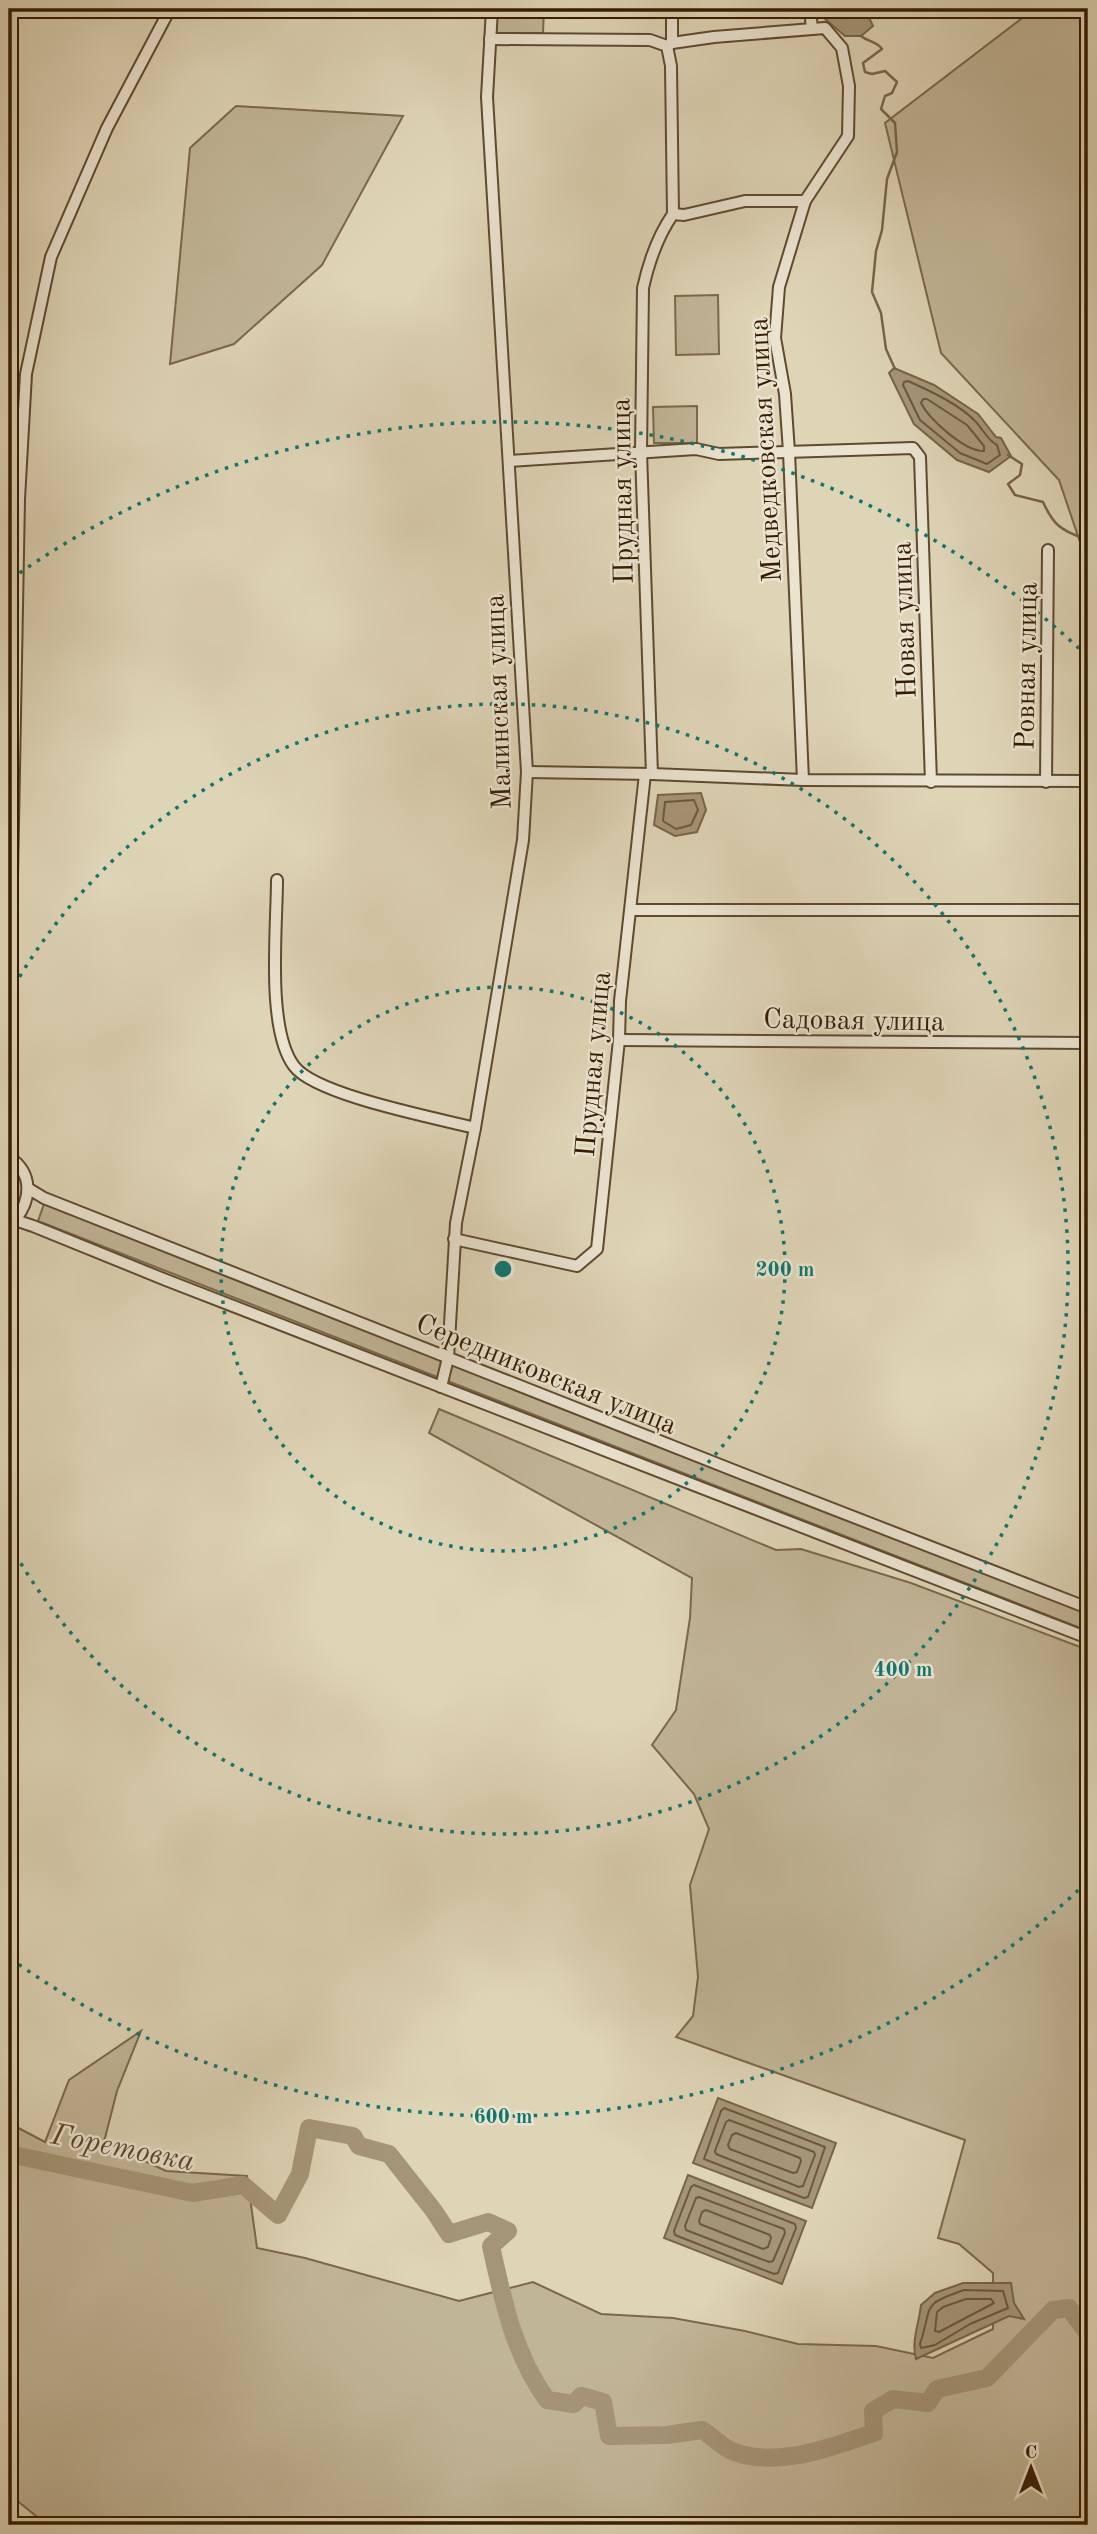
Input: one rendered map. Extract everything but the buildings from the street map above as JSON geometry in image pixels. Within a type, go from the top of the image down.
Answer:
[{"type":"street","points":[[9,1039],[19,499],[26,374],[51,257],[107,128],[170,9]]},
{"type":"street","name":"Малинская улица","points":[[441,1387],[448,1358],[454,1239],[523,840],[527,772],[487,97],[492,9]]},
{"type":"street","points":[[672,9],[669,45],[673,214],[684,215],[745,201],[805,201]]},
{"type":"street","points":[[490,39],[650,40],[669,45],[812,29],[810,9]]},
{"type":"street","name":"Медведковская улица","points":[[803,780],[789,452],[785,394],[775,338],[779,287],[805,201],[848,136],[849,86],[842,48],[825,28],[812,29]]},
{"type":"street","name":"Прудная улица","points":[[454,1239],[577,1266],[597,1249],[620,1040],[620,1001],[649,774],[641,453],[643,288],[648,262],[663,228],[673,214]]},
{"type":"street","name":"Новая улица","points":[[789,452],[913,448],[920,457],[931,782]]},
{"type":"street","points":[[509,461],[696,449],[719,454],[789,452]]},
{"type":"street","name":"Ровная улица","points":[[1046,782],[1048,550]]},
{"type":"street","points":[[527,772],[803,780],[1088,781]]},
{"type":"street","points":[[277,880],[276,985],[284,1049],[294,1067],[308,1080],[349,1096],[475,1128]]},
{"type":"street","points":[[631,910],[1088,910]]},
{"type":"street","name":"Садовая улица","points":[[620,1040],[1088,1043]]},
{"type":"street","points":[[9,1157],[20,1166],[29,1189],[23,1209],[12,1221]]},
{"type":"street","name":"Середниковская улица","points":[[29,1189],[44,1198],[448,1358],[1088,1608]]},
{"type":"street","name":"Середниковская улица","points":[[12,1221],[1088,1638]]},
{"type":"shaded area","points":[[496,9],[544,9],[543,33],[494,33]]},
{"type":"shaded area","points":[[1034,9],[1088,9],[1088,558],[1084,554],[1059,480],[941,353],[885,123]]},
{"type":"shaded area","points":[[236,106],[403,116],[322,265],[234,344],[170,364],[190,148]]},
{"type":"shaded area","points":[[718,295],[719,354],[676,355],[675,296]]},
{"type":"shaded area","points":[[697,406],[697,443],[654,443],[653,407]]},
{"type":"shaded area","points":[[9,1161],[20,1173],[24,1186],[20,1203],[9,1217]]},
{"type":"shaded area","points":[[44,1204],[1088,1612],[1088,1631],[38,1221]]},
{"type":"shaded area","points":[[439,1409],[776,1550],[801,1549],[911,1583],[1088,1650],[1088,2525],[47,2525],[9,2494],[9,2123],[45,2142],[69,2080],[141,2031],[117,2091],[104,2142],[166,2171],[247,2176],[257,2248],[305,2258],[459,2301],[533,2282],[601,2314],[673,2318],[798,2344],[876,2346],[933,2358],[993,2329],[993,2273],[959,2244],[938,2238],[965,2140],[676,2037],[693,2016],[698,1977],[690,1885],[709,1829],[694,1794],[652,1745],[676,1710],[690,1618],[692,1578],[429,1433]]},
{"type":"water","points":[[823,9],[865,9],[873,26],[861,36],[845,36],[825,19]]},
{"type":"water","points":[[894,368],[934,385],[978,414],[996,437],[1001,438],[1011,456],[989,472],[957,460],[914,424],[889,373]]},
{"type":"water","points":[[701,793],[706,810],[697,832],[675,836],[654,825],[658,795]]},
{"type":"water","points":[[718,2098],[836,2143],[812,2208],[693,2163]]},
{"type":"water","points":[[688,2175],[806,2221],[782,2284],[664,2238]]},
{"type":"water","points":[[963,2283],[1011,2283],[1014,2303],[1024,2319],[1009,2316],[916,2359],[915,2339],[921,2305],[935,2293]]},
{"type":"waterway","points":[[861,36],[878,44],[882,49],[863,63],[865,72],[872,74],[885,71],[897,82],[892,93],[885,96],[881,109],[895,123],[897,152],[887,179],[872,292],[881,313],[886,349],[895,369]]},
{"type":"waterway","points":[[1008,455],[1022,464],[1020,475],[1008,484],[1015,495],[1043,502],[1058,525],[1083,538],[1085,551],[1088,552]]},
{"type":"waterway","name":"Горетовка","points":[[9,2154],[193,2193],[243,2185],[278,2215],[300,2174],[309,2128],[353,2136],[359,2146],[389,2154],[449,2234],[488,2222],[508,2231],[491,2246],[505,2307],[526,2364],[547,2400],[574,2404],[581,2396],[603,2402],[609,2436],[667,2435],[702,2430],[734,2452],[770,2458],[805,2454],[874,2433],[873,2411],[893,2399],[928,2403],[937,2389],[987,2378],[1053,2310],[1069,2308],[1088,2334]]}]
